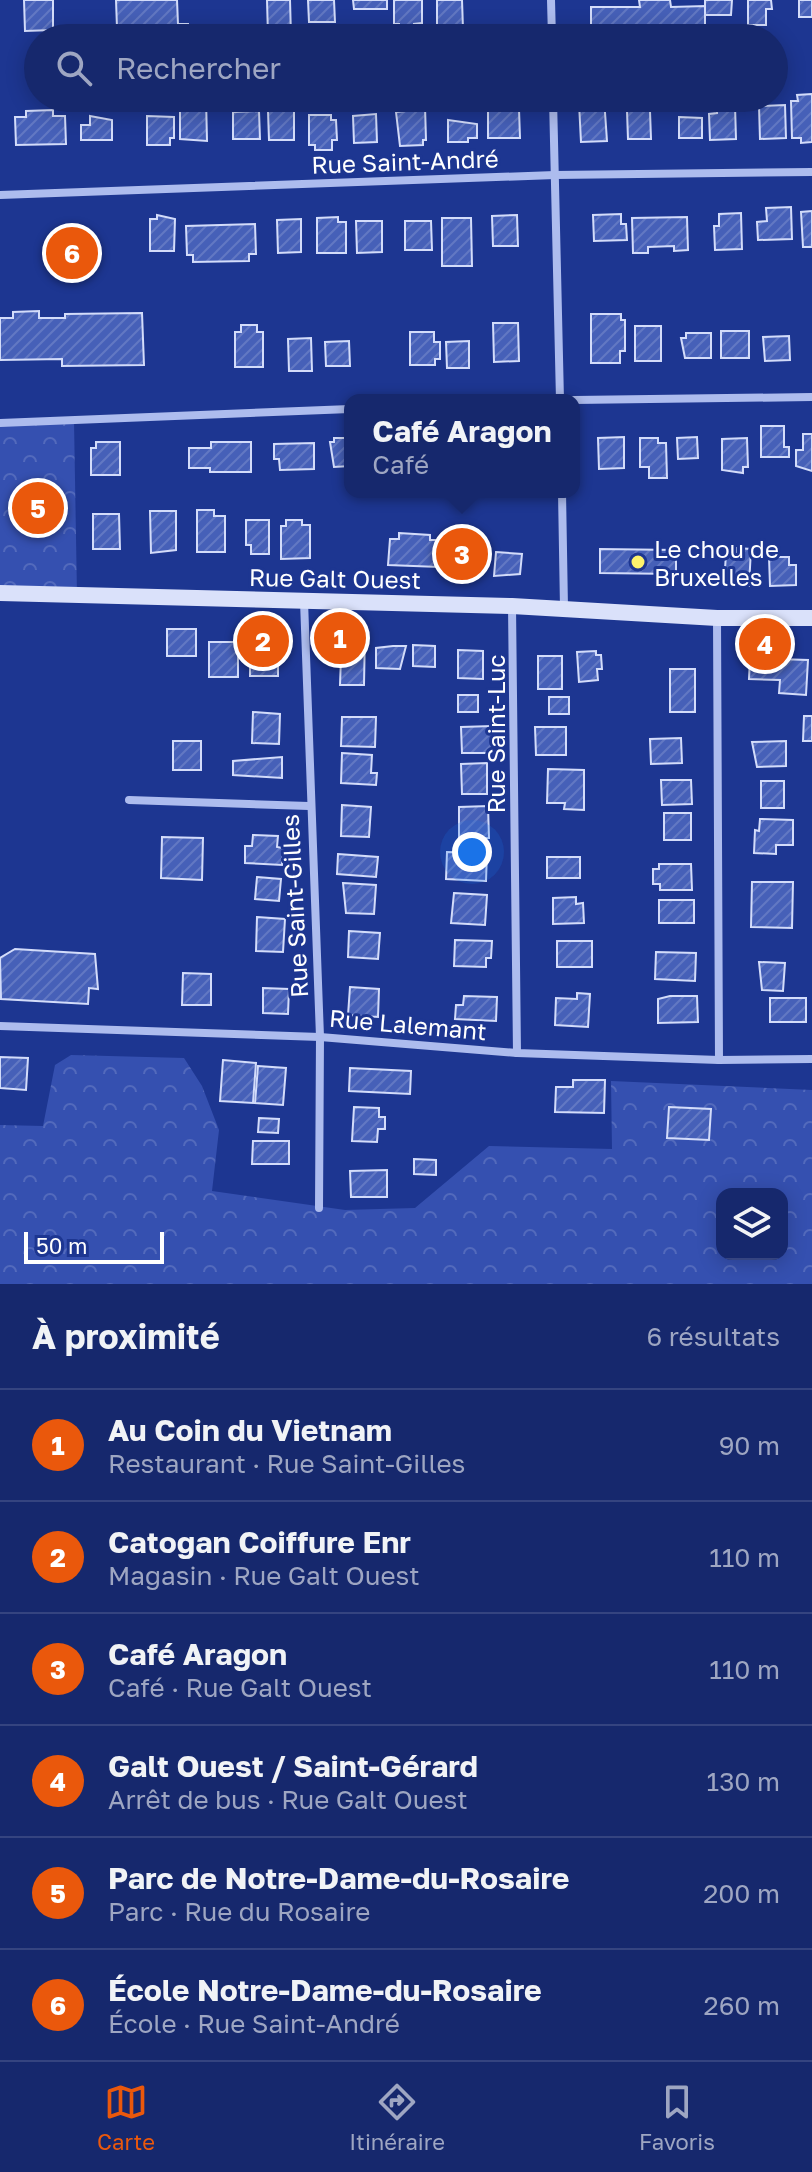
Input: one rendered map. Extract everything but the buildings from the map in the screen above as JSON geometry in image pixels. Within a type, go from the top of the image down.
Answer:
[{"type":"main road","name":"Rue Galt Ouest","points":[[0,593],[512,606],[717,618],[812,618]]},
{"type":"street","points":[[551,0],[552,24]]},
{"type":"street","points":[[553,112],[560,394]]},
{"type":"street","name":"Rue Saint-André","points":[[0,195],[555,175],[812,172]]},
{"type":"street","points":[[580,400],[812,397]]},
{"type":"street","points":[[0,423],[344,409]]},
{"type":"street","points":[[562,498],[564,608]]},
{"type":"street","name":"Rue Saint-Gilles","points":[[304,601],[309,806],[320,1037],[319,1208]]},
{"type":"street","name":"Rue Saint-Luc","points":[[512,606],[517,1053]]},
{"type":"street","points":[[717,618],[719,1060]]},
{"type":"street","points":[[129,800],[309,806]]},
{"type":"street","name":"Rue Lalemant","points":[[0,1026],[320,1037],[517,1053],[719,1060],[812,1059]]},
{"type":"green space","points":[[74,422],[77,595],[0,593],[0,423]]},
{"type":"green space","points":[[71,1055],[184,1058],[202,1086],[219,1130],[212,1191],[345,1210],[415,1208],[489,1146],[612,1149],[611,1081],[812,1090],[812,1284],[0,1284],[0,1125],[43,1126],[55,1065]]},
{"type":"place","name":"École Notre-Dame-du-Rosaire","points":[[72,253]]},
{"type":"place","name":"Parc de Notre-Dame-du-Rosaire","points":[[38,508]]},
{"type":"place","name":"Café Aragon","points":[[462,554]]},
{"type":"place","name":"Le chou de Bruxelles","points":[[638,562]]},
{"type":"place","name":"Au Coin du Vietnam","points":[[340,638]]},
{"type":"place","name":"Catogan Coiffure Enr","points":[[263,641]]},
{"type":"place","name":"Galt Ouest / Saint-Gérard","points":[[765,644]]}]
